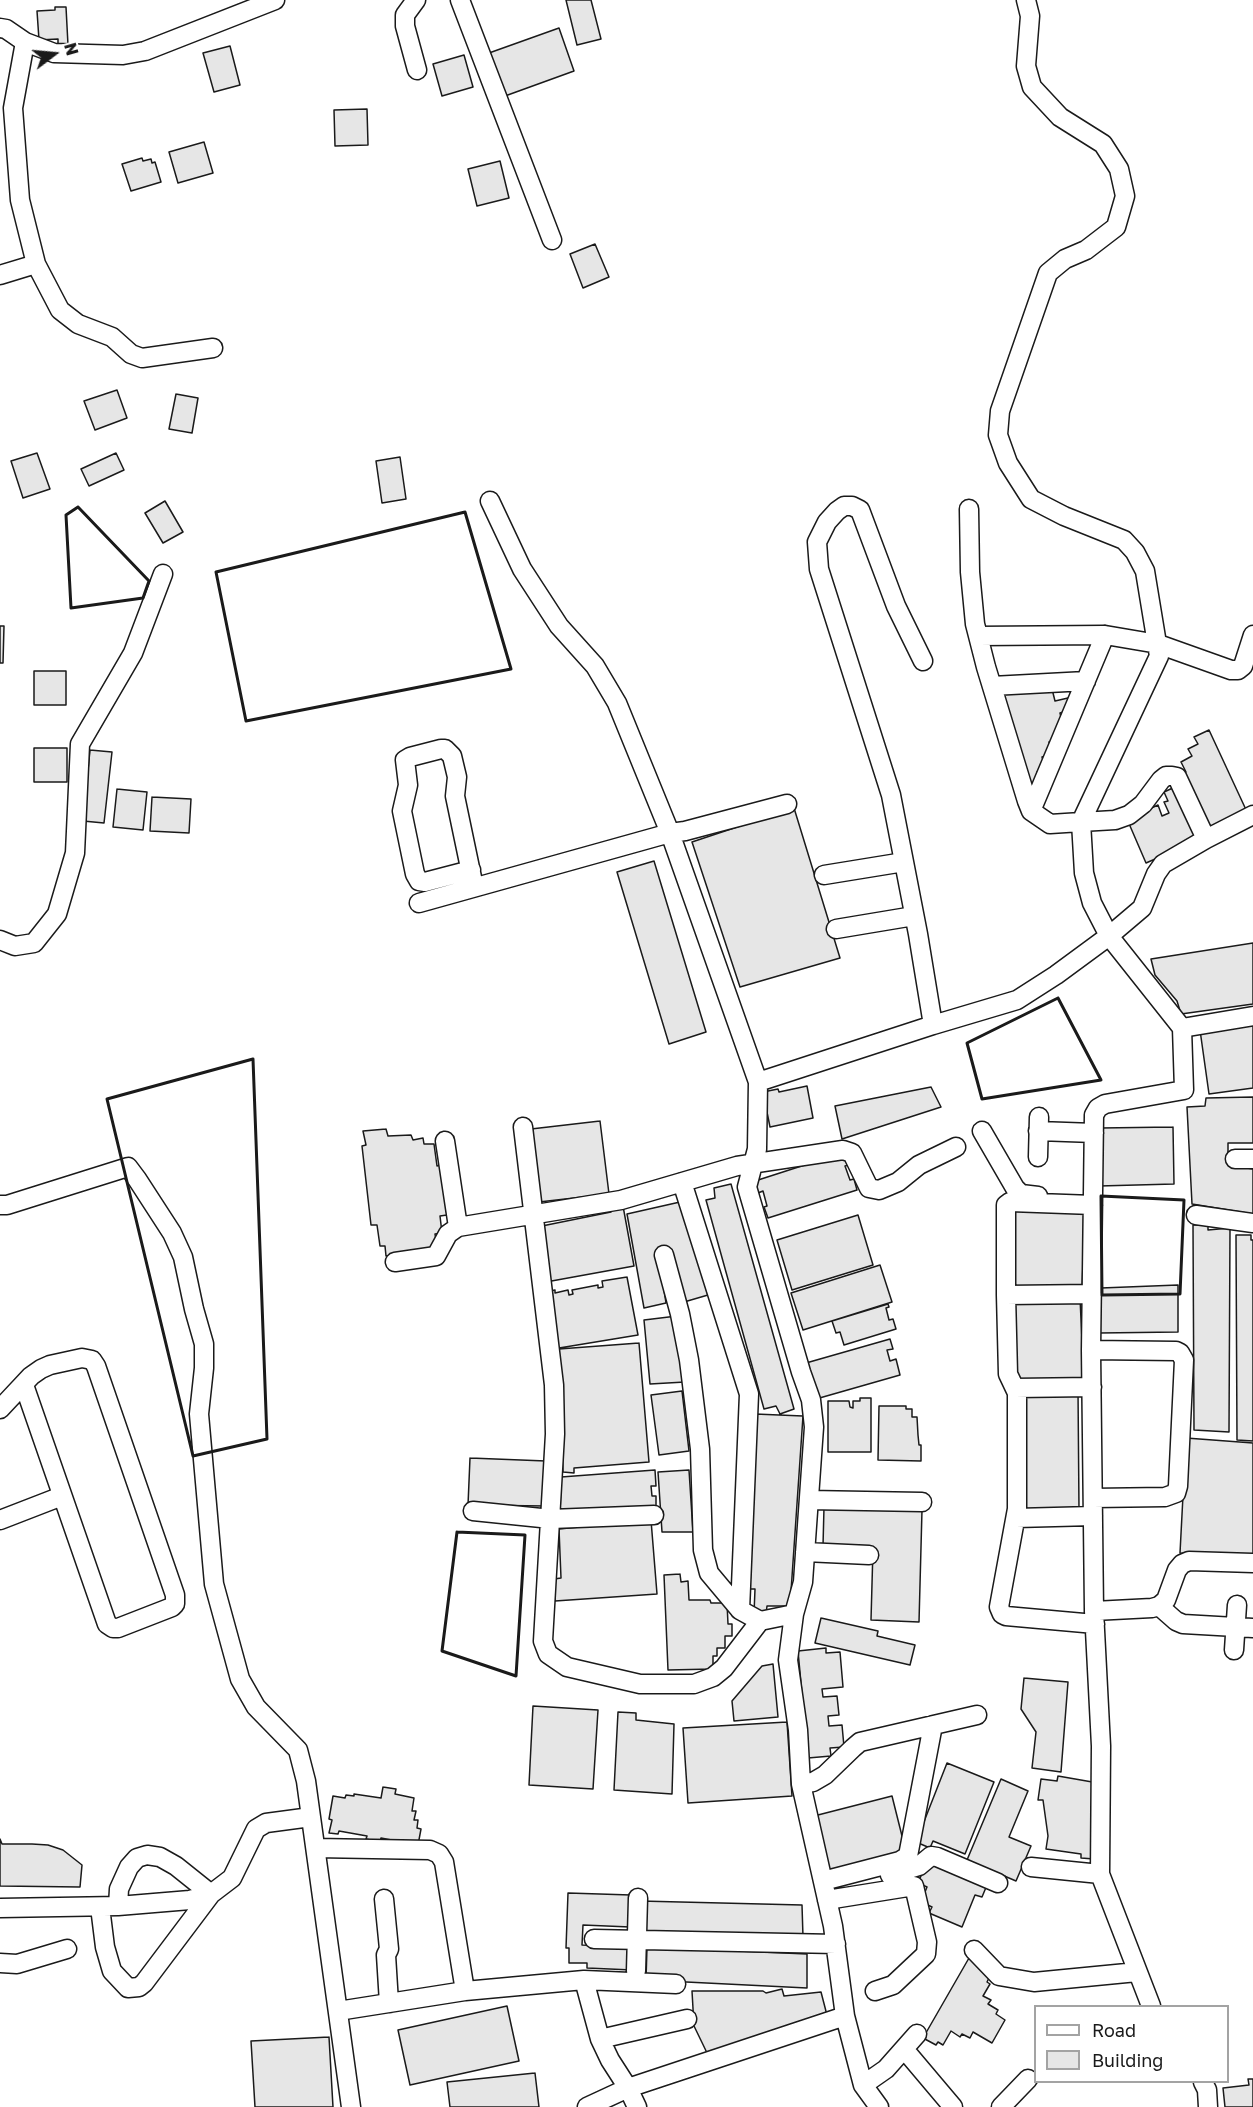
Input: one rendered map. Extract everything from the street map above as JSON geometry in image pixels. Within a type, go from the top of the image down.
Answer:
[{"type":"street","points":[[0,28],[6,29],[25,42],[54,52],[123,54],[145,51],[275,0]]},
{"type":"street","points":[[416,0],[405,15],[405,26],[417,70]]},
{"type":"street","points":[[460,0],[552,240]]},
{"type":"street","points":[[1026,0],[1030,16],[1026,66],[1032,87],[1060,117],[1103,144],[1119,169],[1125,196],[1116,226],[1086,250],[1065,259],[1048,273],[1000,411],[998,435],[1008,463],[1031,498],[1064,516],[1124,540],[1135,552],[1145,571],[1159,656],[1081,822],[1084,873],[1092,903],[1109,936],[1182,1028],[1184,1090],[1105,1104],[1098,1108],[1094,1115],[1091,1350],[1095,1617],[1101,1746],[1100,1874],[1150,2005]]},
{"type":"street","points":[[25,42],[13,108],[20,200],[36,264],[60,310],[78,324],[112,336],[131,354],[142,358],[213,348]]},
{"type":"street","points":[[0,276],[36,264]]},
{"type":"street","points":[[490,501],[522,569],[559,626],[595,666],[616,703],[670,833],[758,1082],[757,1149],[747,1187],[811,1400],[814,1427],[803,1582],[794,1614],[788,1660],[798,1730],[801,1784],[836,1944],[845,2016],[863,2085],[879,2107]]},
{"type":"street","points":[[923,661],[896,606],[860,510],[852,506],[844,506],[827,522],[817,542],[819,569],[891,795],[933,1025]]},
{"type":"street","points":[[969,509],[970,572],[978,636],[1031,811],[1050,824],[1115,820],[1129,815],[1143,804],[1161,780],[1166,776],[1172,776],[1177,777],[1206,839]]},
{"type":"street","points":[[0,940],[15,946],[34,943],[57,914],[75,853],[80,744],[133,653],[163,574]]},
{"type":"street","points":[[978,636],[1105,635],[1158,644],[1231,670],[1238,670],[1243,666],[1253,635]]},
{"type":"street","points":[[1031,811],[1105,635]]},
{"type":"street","points":[[992,686],[1086,681]]},
{"type":"street","points":[[472,879],[456,796],[457,777],[452,756],[445,749],[410,757],[405,760],[408,785],[402,811],[415,874],[419,881],[425,882],[472,879],[685,831],[787,804]]},
{"type":"street","points":[[758,1082],[1017,1000],[1109,936],[1142,908],[1156,874],[1163,864],[1253,815]]},
{"type":"street","points":[[824,875],[904,862]]},
{"type":"street","points":[[419,903],[472,879]]},
{"type":"street","points":[[836,929],[914,916]]},
{"type":"street","points":[[1182,1028],[1253,1016]]},
{"type":"street","points":[[1038,1157],[1039,1124],[1094,1133]]},
{"type":"street","points":[[523,1127],[554,1385],[555,1434],[543,1641],[548,1654],[567,1667],[640,1684],[694,1684],[713,1677],[724,1668],[760,1621]]},
{"type":"street","points":[[982,1131],[1015,1188],[1021,1194],[1093,1201]]},
{"type":"street","points":[[444,1141],[458,1227]]},
{"type":"street","points":[[395,1262],[436,1256],[448,1234],[458,1227],[621,1200],[737,1166],[848,1151],[852,1153],[869,1188],[879,1190],[897,1182],[919,1165],[956,1147]]},
{"type":"street","points":[[0,1205],[7,1205],[128,1167],[172,1233],[183,1257],[204,1344],[199,1414],[214,1584],[240,1679],[256,1707],[298,1750],[306,1781],[316,1848],[351,2107]]},
{"type":"street","points":[[682,1182],[749,1394],[740,1610]]},
{"type":"street","points":[[1093,1201],[1007,1203],[1008,1374],[1015,1388],[1017,1416],[1016,1518],[999,1611],[1006,1616],[1095,1617],[1152,1608],[1160,1606],[1166,1600],[1177,1570],[1182,1564],[1189,1561],[1253,1563]]},
{"type":"street","points":[[1196,1215],[1253,1223]]},
{"type":"street","points":[[664,1255],[680,1314],[689,1360],[700,1449],[703,1550],[709,1573],[740,1610],[760,1621],[794,1614]]},
{"type":"street","points":[[1006,1295],[1092,1294]]},
{"type":"street","points":[[1016,1518],[1165,1497],[1176,1492],[1184,1360],[1180,1353],[1176,1351],[1091,1350]]},
{"type":"street","points":[[0,1409],[31,1376],[50,1365],[82,1358],[92,1360],[176,1595],[175,1604],[172,1607],[118,1628],[107,1624],[24,1384]]},
{"type":"street","points":[[1015,1388],[1092,1387]]},
{"type":"street","points":[[0,1520],[62,1496]]},
{"type":"street","points":[[809,1500],[922,1502]]},
{"type":"street","points":[[473,1510],[551,1519],[654,1515]]},
{"type":"street","points":[[805,1552],[869,1555]]},
{"type":"street","points":[[1234,1650],[1244,1628],[1237,1605]]},
{"type":"street","points":[[1160,1606],[1176,1621],[1183,1624],[1244,1628]]},
{"type":"street","points":[[801,1784],[813,1782],[825,1774],[861,1742],[977,1715]]},
{"type":"street","points":[[825,1891],[908,1856],[933,1725]]},
{"type":"street","points":[[211,1894],[176,1866],[160,1857],[147,1855],[137,1858],[129,1867],[109,1906],[105,1947],[112,1971],[128,1988],[139,1987],[211,1894],[232,1878],[256,1829],[266,1823],[311,1817]]},
{"type":"street","points":[[316,1848],[430,1850],[440,1854],[444,1862],[465,1991]]},
{"type":"street","points":[[825,1891],[913,1869],[931,1856],[998,1883]]},
{"type":"street","points":[[1031,1867],[1100,1874]]},
{"type":"street","points":[[825,1891],[914,1886],[927,1942],[926,1954],[893,1985],[875,1991]]},
{"type":"street","points":[[0,1908],[109,1906],[190,1900],[211,1894]]},
{"type":"street","points":[[636,1971],[638,1898]]},
{"type":"street","points":[[384,1899],[389,1948],[393,1954],[394,2002]]},
{"type":"street","points":[[594,1939],[836,1944]]},
{"type":"street","points":[[0,1963],[17,1964],[68,1949]]},
{"type":"street","points":[[974,1950],[999,1976],[1034,1982],[1137,1972]]},
{"type":"street","points":[[338,2012],[465,1991],[584,1980],[676,1984]]},
{"type":"street","points":[[584,1980],[600,2039],[637,2107]]},
{"type":"street","points":[[587,2107],[628,2088],[845,2016]]},
{"type":"street","points":[[600,2039],[687,2019]]},
{"type":"street","points":[[863,2085],[886,2069],[917,2034]]},
{"type":"street","points":[[904,2049],[953,2107]]},
{"type":"street","points":[[1001,2107],[1028,2079]]},
{"type":"street","points":[[1204,2083],[1207,2090],[1208,2107]]},
{"type":"building","points":[[566,0],[591,0],[601,39],[577,45]]},
{"type":"building","points":[[55,7],[66,7],[68,45],[58,45],[58,39],[39,40],[37,11],[55,10]]},
{"type":"building","points":[[559,28],[574,71],[505,96],[489,53]]},
{"type":"building","points":[[230,46],[240,85],[214,92],[203,53]]},
{"type":"building","points":[[464,55],[473,87],[442,96],[433,64]]},
{"type":"building","points":[[367,109],[368,145],[335,146],[334,110]]},
{"type":"building","points":[[204,142],[213,173],[178,183],[169,152]]},
{"type":"building","points":[[142,158],[143,161],[151,159],[152,163],[155,162],[161,182],[131,191],[122,164]]},
{"type":"building","points":[[500,161],[509,198],[477,206],[468,169]]},
{"type":"building","points":[[595,244],[609,277],[583,288],[570,254]]},
{"type":"building","points":[[117,390],[127,418],[95,430],[84,401]]},
{"type":"building","points":[[176,394],[198,398],[192,433],[169,429]]},
{"type":"building","points":[[37,453],[50,489],[23,498],[11,461]]},
{"type":"building","points":[[116,453],[124,470],[89,486],[81,469]]},
{"type":"building","points":[[400,457],[406,499],[382,503],[376,461]]},
{"type":"building","points":[[165,501],[183,532],[163,543],[145,513]]},
{"type":"building","points":[[0,626],[4,626],[3,663],[0,663]]},
{"type":"building","points":[[34,671],[66,671],[66,705],[34,705]]},
{"type":"building","points":[[1051,685],[1055,701],[1068,698],[1071,710],[1060,713],[1064,730],[1060,739],[1049,742],[1053,754],[1042,757],[1046,769],[1037,772],[1042,784],[1026,787],[998,693],[1014,688],[1016,694]]},
{"type":"building","points":[[1209,730],[1248,814],[1208,830],[1182,774],[1186,772],[1181,762],[1192,756],[1188,749],[1198,744],[1194,737]]},
{"type":"building","points":[[34,748],[67,748],[67,782],[34,782]]},
{"type":"building","points":[[90,750],[112,752],[104,823],[83,821]]},
{"type":"building","points":[[1175,787],[1201,839],[1146,863],[1127,819],[1158,805],[1162,816],[1169,813],[1164,802],[1168,801],[1164,792]]},
{"type":"building","points":[[117,789],[147,792],[143,830],[113,827]]},
{"type":"building","points":[[152,797],[191,799],[189,833],[150,831]]},
{"type":"building","points":[[794,808],[840,958],[740,987],[692,842]]},
{"type":"building","points":[[654,861],[706,1032],[669,1044],[617,872]]},
{"type":"building","points":[[1253,943],[1253,1004],[1181,1014],[1177,1001],[1155,975],[1151,959]]},
{"type":"building","points":[[1253,1022],[1253,1088],[1209,1094],[1200,1030]]},
{"type":"building","points":[[807,1086],[813,1118],[770,1127],[763,1092],[778,1089],[779,1092]]},
{"type":"building","points":[[931,1087],[941,1107],[842,1139],[835,1106]]},
{"type":"building","points":[[1253,1097],[1253,1143],[1228,1143],[1228,1165],[1253,1169],[1253,1214],[1192,1204],[1187,1107],[1205,1106],[1206,1098]]},
{"type":"building","points":[[600,1121],[609,1194],[539,1202],[531,1129]]},
{"type":"building","points":[[1173,1127],[1174,1184],[1099,1186],[1100,1128]]},
{"type":"building","points":[[386,1129],[388,1136],[411,1135],[413,1140],[423,1138],[424,1144],[434,1144],[437,1166],[440,1165],[447,1215],[440,1216],[442,1233],[435,1234],[438,1250],[386,1256],[385,1246],[380,1246],[377,1225],[371,1225],[362,1146],[366,1145],[363,1131]]},
{"type":"building","points":[[845,1152],[849,1165],[845,1166],[850,1180],[854,1179],[857,1190],[768,1218],[764,1207],[767,1206],[763,1191],[758,1193],[755,1181]]},
{"type":"building","points":[[731,1184],[794,1409],[780,1414],[776,1406],[764,1409],[706,1200],[715,1198],[714,1188]]},
{"type":"building","points":[[680,1202],[708,1295],[684,1302],[658,1251],[666,1303],[644,1308],[627,1214]]},
{"type":"building","points":[[1010,1205],[1085,1207],[1082,1290],[1010,1290]]},
{"type":"building","points":[[623,1206],[634,1266],[546,1282],[537,1227],[611,1212],[611,1208]]},
{"type":"building","points":[[858,1215],[873,1265],[792,1290],[777,1240]]},
{"type":"building","points":[[1193,1225],[1208,1225],[1208,1230],[1230,1228],[1229,1432],[1194,1430]]},
{"type":"building","points":[[1236,1235],[1251,1235],[1251,1240],[1253,1240],[1253,1441],[1237,1440]]},
{"type":"building","points":[[880,1265],[892,1302],[803,1330],[791,1293]]},
{"type":"building","points":[[627,1277],[638,1335],[553,1349],[545,1292],[555,1290],[555,1293],[568,1290],[569,1295],[573,1294],[572,1290],[598,1285],[598,1288],[603,1287],[602,1281]]},
{"type":"building","points":[[1178,1285],[1178,1332],[1099,1333],[1101,1288]]},
{"type":"building","points":[[1080,1298],[1084,1383],[1016,1385],[1011,1301]]},
{"type":"building","points":[[888,1304],[889,1307],[886,1308],[889,1320],[893,1319],[896,1329],[844,1345],[840,1332],[836,1333],[832,1321]]},
{"type":"building","points":[[677,1316],[685,1382],[650,1384],[644,1320]]},
{"type":"building","points":[[890,1339],[893,1349],[887,1350],[890,1361],[896,1359],[900,1375],[816,1399],[806,1363]]},
{"type":"building","points":[[639,1343],[649,1462],[574,1468],[574,1473],[563,1472],[559,1349]]},
{"type":"building","points":[[1078,1390],[1079,1510],[1020,1511],[1018,1391]]},
{"type":"building","points":[[682,1391],[689,1451],[659,1455],[651,1395]]},
{"type":"building","points":[[860,1398],[871,1398],[871,1452],[828,1452],[828,1401],[849,1401],[850,1407],[853,1408],[853,1401],[860,1401]]},
{"type":"building","points":[[879,1406],[906,1406],[906,1409],[912,1409],[912,1417],[917,1417],[921,1461],[878,1460]]},
{"type":"building","points":[[755,1414],[803,1416],[790,1606],[767,1606],[766,1614],[754,1614],[755,1589],[750,1589]]},
{"type":"building","points":[[1186,1438],[1253,1443],[1253,1555],[1180,1553]]},
{"type":"building","points":[[470,1458],[546,1461],[545,1506],[468,1505]]},
{"type":"building","points":[[655,1470],[656,1486],[651,1486],[652,1496],[656,1496],[656,1509],[560,1516],[561,1477]]},
{"type":"building","points":[[689,1470],[693,1532],[662,1532],[658,1472]]},
{"type":"building","points":[[824,1507],[922,1510],[919,1622],[871,1620],[873,1548],[823,1546]]},
{"type":"building","points":[[651,1520],[657,1594],[555,1601],[554,1579],[561,1578],[559,1529]]},
{"type":"building","points":[[680,1574],[681,1582],[688,1581],[689,1600],[727,1603],[728,1624],[732,1624],[732,1636],[725,1636],[725,1648],[717,1648],[717,1656],[713,1656],[713,1669],[668,1670],[664,1575]]},
{"type":"building","points":[[821,1618],[878,1631],[877,1636],[915,1645],[910,1665],[815,1643]]},
{"type":"building","points":[[826,1648],[826,1653],[840,1652],[843,1687],[822,1689],[823,1697],[837,1696],[839,1715],[828,1716],[829,1726],[842,1725],[844,1747],[830,1748],[831,1756],[808,1758],[798,1651]]},
{"type":"building","points":[[773,1664],[778,1717],[734,1721],[732,1701],[762,1666]]},
{"type":"building","points":[[1024,1678],[1068,1682],[1061,1772],[1032,1768],[1036,1732],[1021,1709]]},
{"type":"building","points":[[533,1706],[598,1710],[593,1789],[529,1785]]},
{"type":"building","points":[[618,1712],[636,1713],[636,1720],[674,1724],[672,1794],[614,1790]]},
{"type":"building","points":[[787,1722],[792,1796],[688,1803],[683,1728]]},
{"type":"building","points":[[947,1763],[994,1782],[965,1854],[933,1841],[930,1848],[916,1842]]},
{"type":"building","points":[[1058,1776],[1098,1783],[1094,1859],[1081,1858],[1081,1854],[1046,1849],[1048,1836],[1043,1800],[1038,1800],[1041,1779],[1057,1781]]},
{"type":"building","points":[[1001,1779],[1028,1791],[1009,1837],[1031,1846],[1016,1881],[967,1860]]},
{"type":"building","points":[[383,1787],[396,1789],[395,1794],[414,1798],[412,1811],[416,1811],[414,1820],[418,1820],[417,1828],[421,1829],[418,1845],[381,1838],[380,1842],[366,1839],[367,1836],[339,1831],[338,1834],[329,1833],[333,1796],[345,1798],[346,1795],[354,1796],[354,1794],[381,1798]]},
{"type":"building","points":[[892,1796],[906,1852],[828,1872],[814,1816]]},
{"type":"building","points":[[0,1839],[2,1844],[48,1845],[63,1850],[82,1865],[80,1887],[0,1886]]},
{"type":"building","points":[[928,1859],[987,1885],[982,1897],[975,1895],[962,1927],[929,1913],[932,1907],[921,1902],[927,1887],[918,1883]]},
{"type":"building","points":[[568,1893],[631,1895],[630,1927],[583,1925],[582,1945],[633,1947],[632,1970],[587,1968],[587,1963],[569,1963],[569,1948],[566,1948]]},
{"type":"building","points":[[640,1901],[802,1905],[803,1937],[640,1936]]},
{"type":"building","points":[[647,1947],[807,1954],[807,1988],[646,1980]]},
{"type":"building","points":[[969,1958],[990,1970],[987,1982],[990,1984],[983,1996],[991,2000],[988,2004],[998,2010],[996,2014],[1005,2020],[992,2043],[973,2032],[970,2038],[962,2034],[960,2037],[951,2031],[943,2045],[938,2042],[936,2045],[923,2038]]},
{"type":"building","points":[[782,1989],[784,1996],[821,1992],[828,2019],[709,2057],[694,2026],[692,1991],[763,1991],[766,1993]]},
{"type":"building","points":[[507,2006],[519,2061],[410,2085],[398,2030]]},
{"type":"building","points":[[329,2037],[333,2107],[255,2107],[251,2041]]},
{"type":"building","points":[[535,2073],[539,2107],[450,2107],[447,2082]]},
{"type":"building","points":[[1248,2079],[1253,2079],[1253,2107],[1225,2107],[1223,2088],[1249,2085]]},
{"type":"wall","points":[[78,507],[149,581],[143,598],[71,608],[66,515],[78,507]]},
{"type":"wall","points":[[465,512],[511,669],[246,721],[216,572],[465,512]]},
{"type":"wall","points":[[1058,998],[1101,1080],[982,1099],[967,1043],[1058,998]]},
{"type":"wall","points":[[253,1059],[267,1439],[193,1456],[107,1099],[253,1059]]},
{"type":"wall","points":[[1101,1196],[1184,1200],[1180,1294],[1102,1295],[1101,1196]]},
{"type":"wall","points":[[457,1532],[525,1535],[516,1676],[442,1651],[457,1532]]}]
